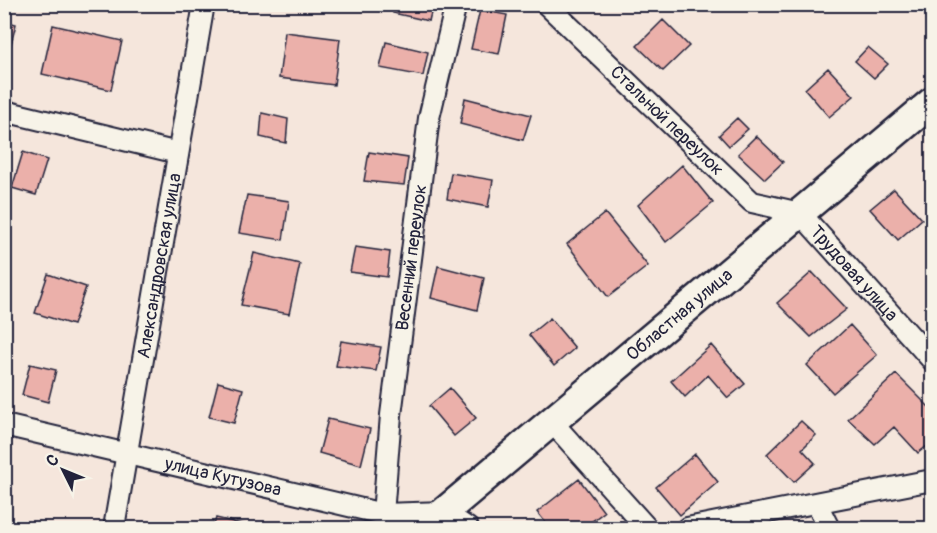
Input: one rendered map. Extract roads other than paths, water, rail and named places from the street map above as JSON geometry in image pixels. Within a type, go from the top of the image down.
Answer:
[{"type":"main road","name":"Областная улица","points":[[435,520],[933,102]]},
{"type":"street","name":"Александровская улица","points":[[114,528],[204,4]]},
{"type":"street","name":"Весенний переулок","points":[[383,514],[391,415],[429,118],[456,4]]},
{"type":"street","name":"Стальной переулок","points":[[546,4],[752,202],[800,213]]},
{"type":"street","points":[[4,111],[178,153]]},
{"type":"street","name":"Трудовая улица","points":[[800,213],[933,360]]},
{"type":"street","points":[[552,422],[647,528]]},
{"type":"street","name":"улица Кутузова","points":[[4,425],[383,514],[435,520]]},
{"type":"street","points":[[687,528],[933,480]]},
{"type":"street","points":[[817,504],[829,528]]},
{"type":"street","points":[[435,520],[468,528]]}]
